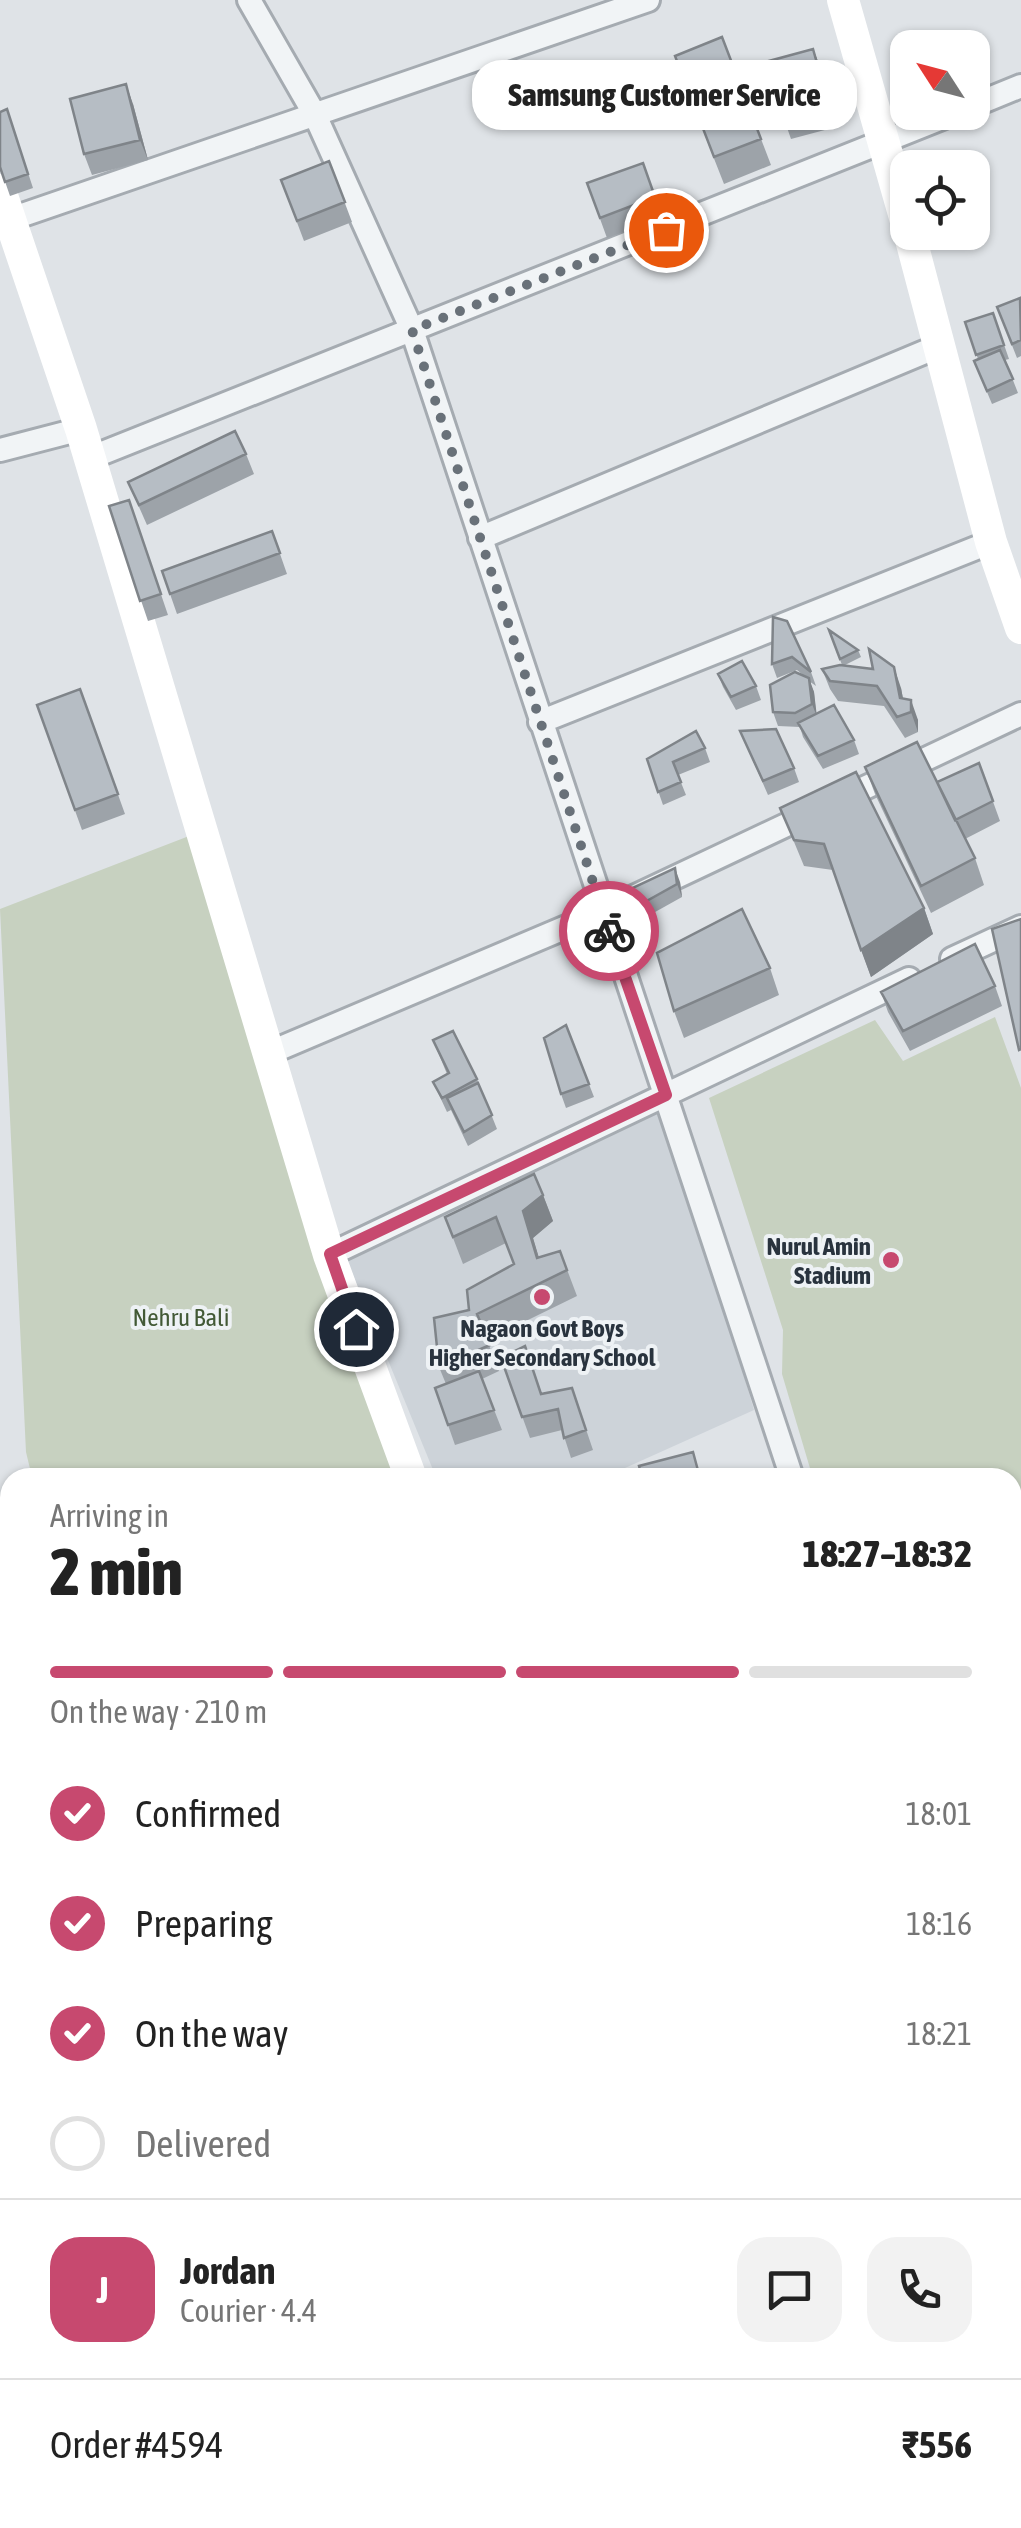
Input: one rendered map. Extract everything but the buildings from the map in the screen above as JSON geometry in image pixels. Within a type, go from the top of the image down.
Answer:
[{"type":"street","points":[[250,0],[315,115],[412,330],[789,1468]]},
{"type":"street","points":[[407,1468],[330,1254],[85,444],[4,205],[315,115],[648,0]]},
{"type":"street","points":[[843,0],[890,165]]},
{"type":"street","points":[[990,99],[1021,86]]},
{"type":"street","points":[[0,450],[85,444],[412,330],[915,130]]},
{"type":"street","points":[[913,250],[991,542],[1021,628]]},
{"type":"street","points":[[480,538],[939,346]]},
{"type":"street","points":[[540,722],[991,542]]},
{"type":"street","points":[[269,1053],[602,912],[1021,714]]},
{"type":"street","points":[[330,1254],[1021,926]]},
{"type":"shaded area","name":"Nagaon Govt Boys Higher Secondary School","points":[[657,1109],[699,1221],[754,1410],[625,1468],[432,1468],[346,1258]]},
{"type":"green space","name":"Nehru Bali","points":[[202,831],[408,1468],[30,1468],[0,909]]},
{"type":"green space","name":"Nurul Amin Stadium","points":[[995,1017],[1021,1088],[1021,1468],[810,1468],[782,1374],[783,1330],[709,1098],[875,1020],[903,1061]]},
{"type":"way so far","points":[[609,931],[412,330],[666,230]]},
{"type":"place","name":"Samsung Customer Service","points":[[666,230]]},
{"type":"place","name":"Nurul Amin Stadium","points":[[891,1260]]},
{"type":"place","name":"Nagaon Govt Boys Higher Secondary School","points":[[542,1297]]},
{"type":"route","points":[[356,1329],[330,1254],[666,1095],[609,931]]}]
